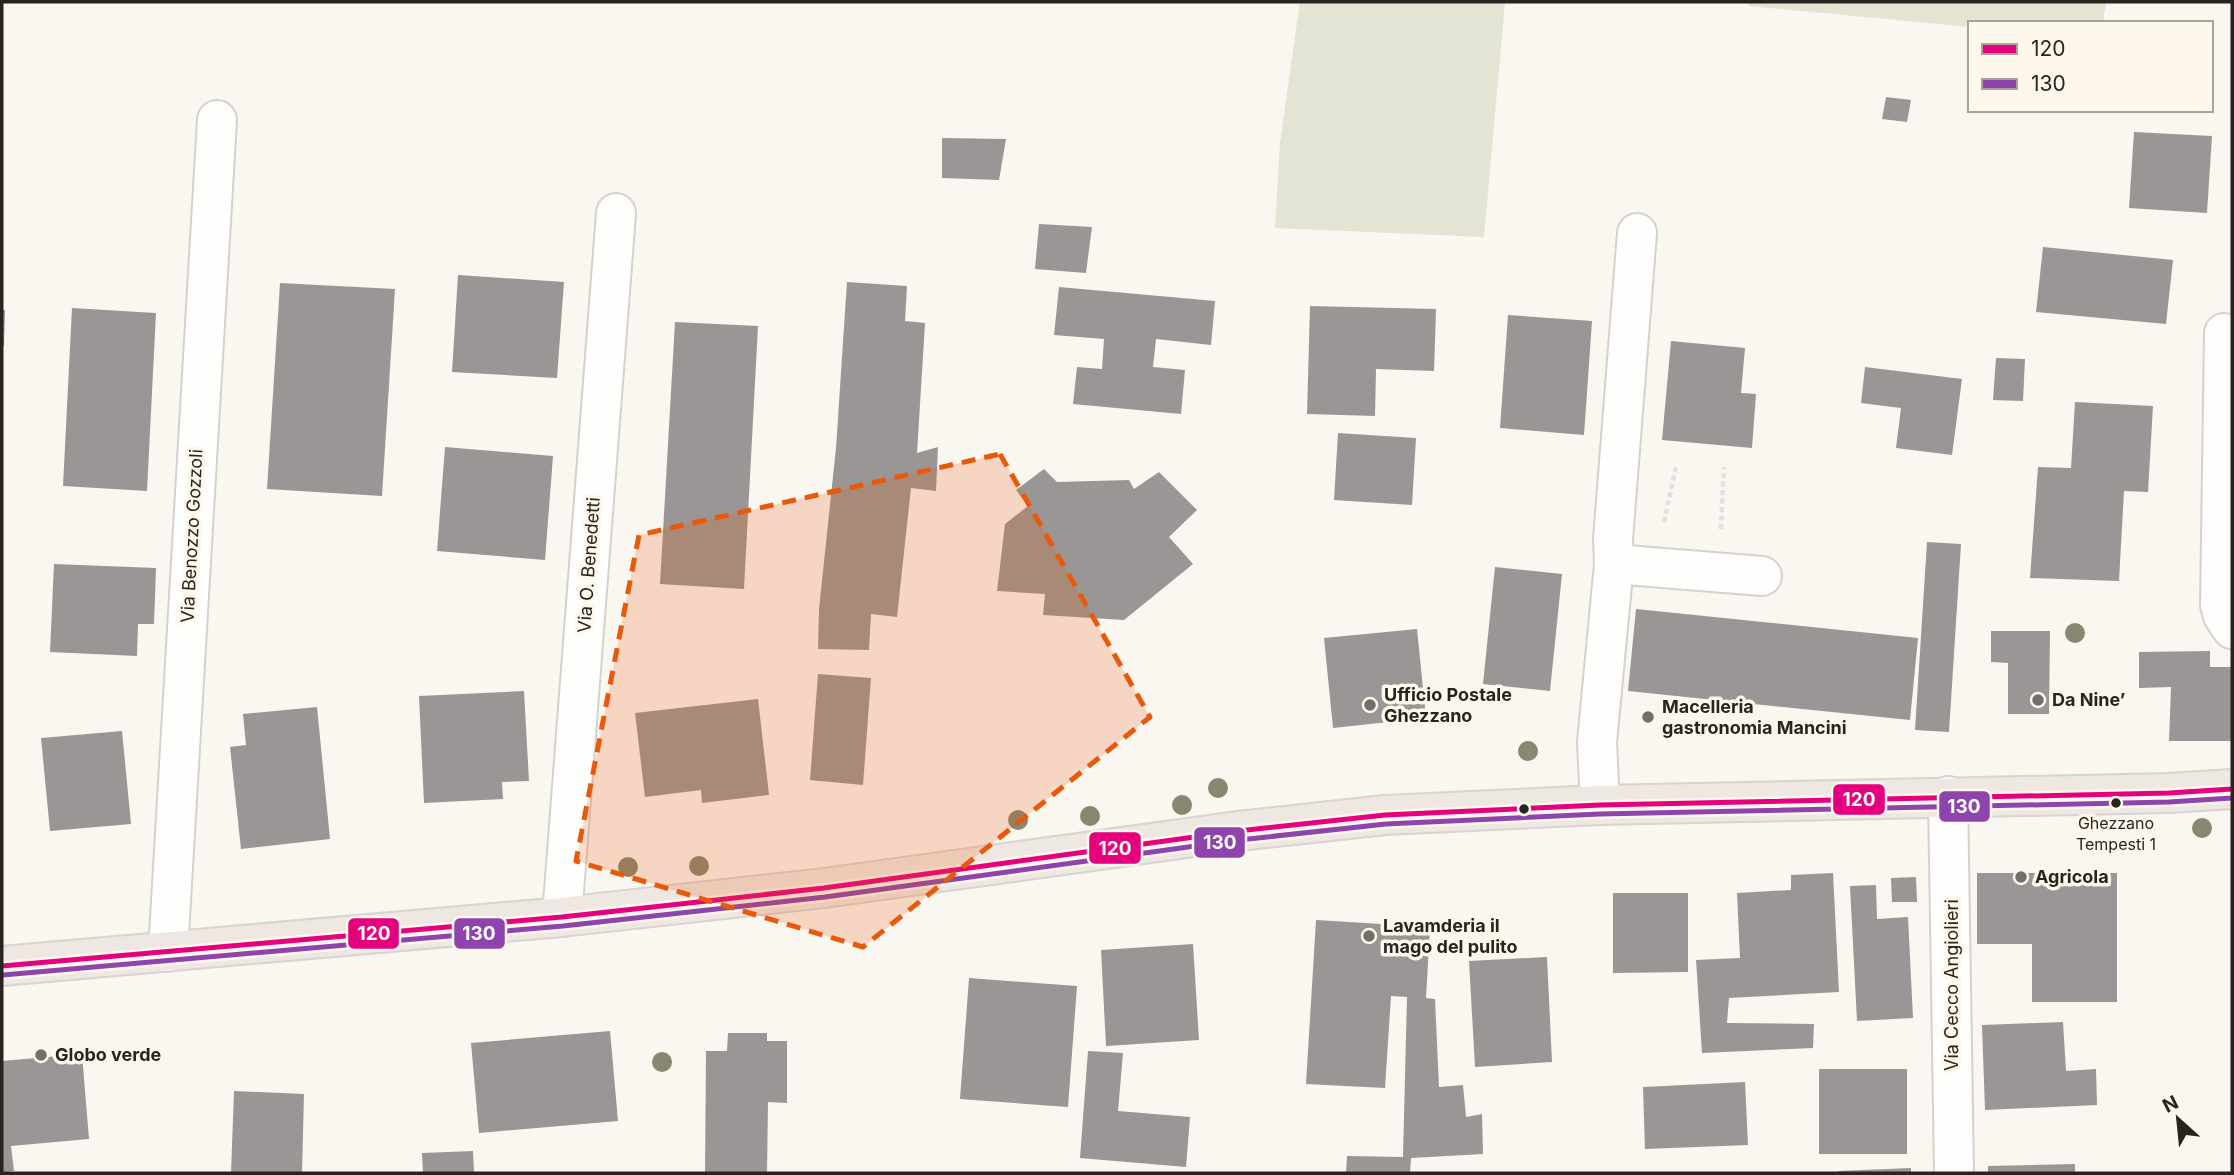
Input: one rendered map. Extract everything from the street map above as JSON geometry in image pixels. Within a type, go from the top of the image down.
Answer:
[{"type":"main road","points":[[2,966],[562,917],[824,888],[1238,831],[1385,815],[1600,804],[2169,793],[2232,789]]},
{"type":"street","name":"Via Benozzo Gozzoli","points":[[167,952],[216,120]]},
{"type":"street","name":"Via O. Benedetti","points":[[562,917],[616,214]]},
{"type":"street","points":[[1600,804],[1597,742],[1614,564],[1613,539],[1637,233]]},
{"type":"street","points":[[2224,332],[2220,605],[2223,616],[2232,629]]},
{"type":"street","points":[[1614,564],[1762,576]]},
{"type":"street","name":"Via Cecco Angiolieri","points":[[1948,796],[1954,1173]]},
{"type":"path","points":[[1659,568],[1659,542],[1676,467]]},
{"type":"path","points":[[1719,572],[1724,467]]},
{"type":"highlighted area","points":[[1000,454],[1150,717],[863,947],[576,861],[639,535]]},
{"type":"green space","points":[[1300,2],[1505,2],[1484,237],[1275,228],[1280,143]]},
{"type":"green space","points":[[1749,2],[2106,2],[2103,21],[1968,21],[1968,27],[1749,6]]},
{"type":"building","points":[[1886,97],[1911,100],[1907,122],[1882,119]]},
{"type":"building","points":[[2134,132],[2212,136],[2207,213],[2129,208]]},
{"type":"building","points":[[942,138],[1006,139],[999,180],[942,178]]},
{"type":"building","points":[[1039,224],[1092,227],[1086,273],[1035,269]]},
{"type":"building","points":[[2043,247],[2173,260],[2166,324],[2036,312]]},
{"type":"building","points":[[458,275],[564,282],[557,378],[452,372]]},
{"type":"building","points":[[847,282],[907,286],[905,321],[925,323],[917,453],[938,447],[936,491],[911,488],[897,617],[871,614],[869,650],[818,649],[819,609],[836,448]]},
{"type":"building","points":[[280,283],[395,289],[382,496],[267,489]]},
{"type":"building","points":[[1059,287],[1215,301],[1211,345],[1156,339],[1153,367],[1185,370],[1181,414],[1073,404],[1077,367],[1102,369],[1104,339],[1054,335]]},
{"type":"building","points":[[1310,306],[1436,309],[1434,371],[1376,369],[1375,416],[1307,414]]},
{"type":"building","points":[[72,308],[156,313],[147,491],[63,486]]},
{"type":"building","points":[[2,310],[5,310],[4,346],[2,346]]},
{"type":"building","points":[[1508,315],[1592,321],[1584,435],[1500,428]]},
{"type":"building","points":[[675,322],[758,326],[744,589],[660,584]]},
{"type":"building","points":[[1671,341],[1745,348],[1741,393],[1756,394],[1752,448],[1662,440]]},
{"type":"building","points":[[1996,358],[2025,359],[2023,401],[1993,400]]},
{"type":"building","points":[[1865,367],[1962,379],[1952,455],[1896,448],[1901,408],[1861,403]]},
{"type":"building","points":[[2075,402],[2153,406],[2148,492],[2124,491],[2119,581],[2030,578],[2038,467],[2071,468]]},
{"type":"building","points":[[1338,433],[1416,438],[1412,505],[1334,500]]},
{"type":"building","points":[[445,447],[553,456],[545,560],[437,551]]},
{"type":"building","points":[[1044,469],[1057,482],[1129,480],[1134,489],[1159,472],[1197,510],[1169,537],[1193,564],[1124,620],[1043,615],[1045,594],[997,591],[1005,524],[1028,506],[1016,490]]},
{"type":"building","points":[[1927,542],[1961,544],[1949,732],[1915,730]]},
{"type":"building","points":[[54,564],[156,568],[154,624],[138,624],[137,656],[50,652]]},
{"type":"building","points":[[1495,567],[1562,574],[1550,691],[1483,684]]},
{"type":"building","points":[[1636,609],[1918,638],[1910,720],[1628,691]]},
{"type":"building","points":[[1417,629],[1426,718],[1333,728],[1324,638]]},
{"type":"building","points":[[1991,631],[2050,631],[2049,714],[2008,714],[2008,663],[1991,662]]},
{"type":"building","points":[[2210,651],[2210,667],[2232,667],[2232,741],[2169,741],[2171,687],[2139,688],[2139,652]]},
{"type":"building","points":[[818,674],[871,678],[863,785],[810,780]]},
{"type":"building","points":[[524,691],[529,781],[502,782],[503,799],[424,803],[419,696]]},
{"type":"building","points":[[758,699],[769,795],[702,803],[701,790],[645,797],[635,713]]},
{"type":"building","points":[[317,707],[330,839],[241,849],[230,747],[246,745],[243,714]]},
{"type":"building","points":[[122,731],[131,824],[50,831],[41,738]]},
{"type":"building","points":[[1833,873],[1839,992],[1729,998],[1727,1023],[1814,1024],[1813,1048],[1702,1053],[1696,960],[1740,958],[1737,893],[1791,890],[1791,875]]},
{"type":"building","points":[[1977,873],[2117,873],[2117,1002],[2032,1002],[2032,944],[1977,944]]},
{"type":"building","points":[[1916,877],[1917,902],[1892,902],[1891,878]]},
{"type":"building","points":[[1876,885],[1877,919],[1908,917],[1913,1018],[1857,1021],[1850,886]]},
{"type":"building","points":[[1613,893],[1688,893],[1688,972],[1613,973]]},
{"type":"building","points":[[1316,920],[1430,927],[1426,998],[1435,999],[1439,1087],[1463,1085],[1466,1117],[1482,1114],[1483,1154],[1411,1158],[1410,1173],[1346,1173],[1347,1156],[1403,1157],[1407,997],[1391,996],[1385,1088],[1306,1084]]},
{"type":"building","points":[[1193,944],[1199,1040],[1106,1046],[1101,950]]},
{"type":"building","points":[[1547,957],[1552,1062],[1475,1067],[1469,961]]},
{"type":"building","points":[[969,978],[1077,986],[1068,1107],[960,1099]]},
{"type":"building","points":[[2063,1022],[2066,1071],[2096,1069],[2097,1105],[1985,1110],[1982,1025]]},
{"type":"building","points":[[610,1031],[618,1121],[479,1133],[471,1043]]},
{"type":"building","points":[[728,1033],[767,1033],[767,1041],[787,1041],[787,1103],[768,1102],[767,1173],[705,1173],[706,1051],[727,1051]]},
{"type":"building","points":[[1088,1051],[1123,1053],[1118,1111],[1190,1117],[1186,1167],[1080,1158]]},
{"type":"building","points":[[82,1054],[89,1139],[11,1146],[14,1171],[2,1172],[2,1061]]},
{"type":"building","points":[[1819,1069],[1907,1069],[1907,1154],[1819,1154]]},
{"type":"building","points":[[1745,1082],[1748,1145],[1645,1149],[1643,1087]]},
{"type":"building","points":[[234,1091],[304,1094],[302,1173],[231,1173]]},
{"type":"building","points":[[473,1151],[474,1173],[423,1173],[422,1153]]},
{"type":"building","points":[[2075,1164],[2075,1173],[1988,1173],[1988,1166]]},
{"type":"building","points":[[1911,1168],[1911,1173],[1838,1173],[1838,1171]]},
{"type":"transit line","name":"120","points":[[2,966],[562,917],[824,888],[1238,831],[1385,815],[1600,805],[2169,793],[2232,789]]},
{"type":"transit line","name":"130","points":[[3,975],[563,926],[825,897],[1239,840],[1386,824],[1600,814],[2169,802],[2232,798]]},
{"type":"place","name":"Da Nine’","points":[[2038,700]]},
{"type":"place","name":"Ufficio Postale Ghezzano","points":[[1370,705]]},
{"type":"place","name":"Macelleria gastronomia Mancini","points":[[1648,717]]},
{"type":"place","name":"Ghezzano Tempesti 1","points":[[2116,803]]},
{"type":"place","name":"Agricola","points":[[2021,877]]},
{"type":"place","name":"Lavamderia il mago del pulito","points":[[1369,936]]},
{"type":"place","name":"Globo verde","points":[[41,1055]]}]
